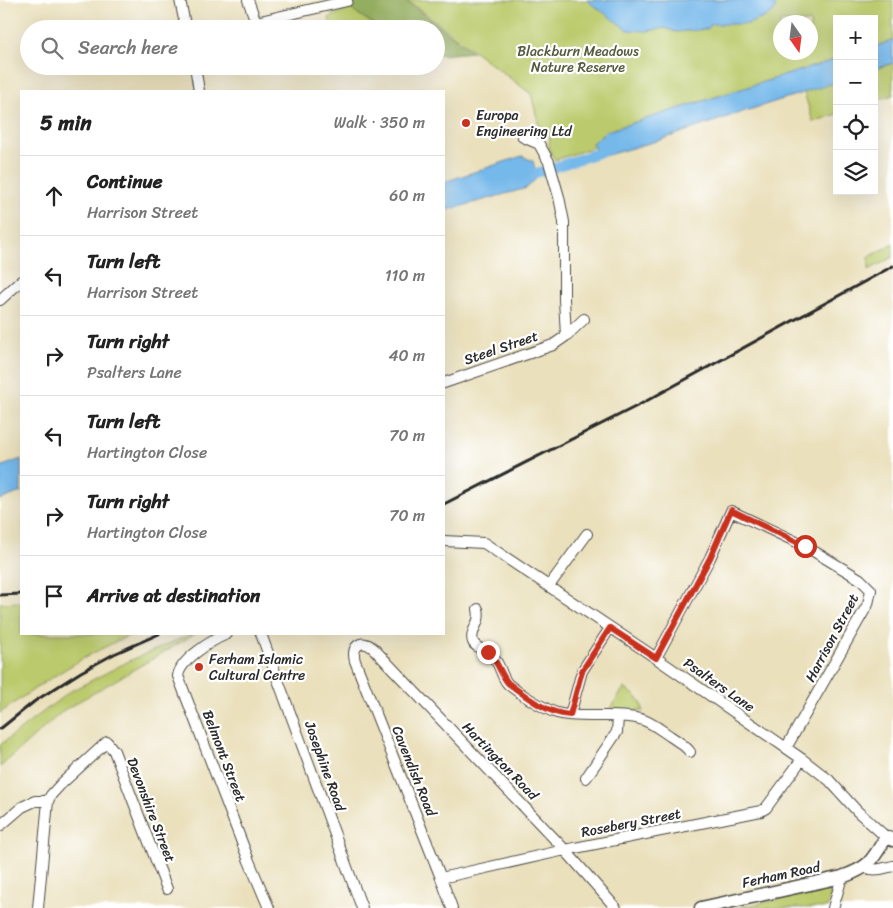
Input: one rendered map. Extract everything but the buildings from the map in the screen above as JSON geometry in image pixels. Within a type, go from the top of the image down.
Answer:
[{"type":"street","points":[[180,0],[184,20]]},
{"type":"street","points":[[248,0],[255,20]]},
{"type":"street","points":[[265,20],[347,1]]},
{"type":"street","points":[[196,75],[199,90]]},
{"type":"street","points":[[523,137],[539,144],[549,162],[564,222],[566,336]]},
{"type":"street","points":[[0,300],[20,282]]},
{"type":"street","name":"Steel Street","points":[[445,383],[553,345],[584,319]]},
{"type":"street","name":"Harrison Street","points":[[656,658],[710,558],[731,510],[805,546],[860,579],[871,590],[868,604],[786,748]]},
{"type":"street","points":[[549,586],[587,534]]},
{"type":"street","name":"Psalters Lane","points":[[445,541],[484,543],[549,586],[802,759],[829,780],[857,811],[890,838]]},
{"type":"street","points":[[478,609],[478,620],[472,635],[474,644],[493,657],[508,683],[549,711],[557,714],[643,720],[665,733],[690,752]]},
{"type":"street","points":[[570,715],[582,671],[610,628]]},
{"type":"street","name":"Belmont Street","points":[[224,635],[216,638],[182,665],[178,676],[269,908]]},
{"type":"street","name":"Josephine Road","points":[[261,635],[362,908]]},
{"type":"street","name":"Hartington Road","points":[[358,644],[369,644],[373,648],[566,850],[616,908]]},
{"type":"street","name":"Cavendish Road","points":[[358,644],[353,654],[355,661],[452,908]]},
{"type":"street","points":[[586,778],[617,732],[618,717]]},
{"type":"street","name":"Devonshire Street","points":[[48,801],[61,784],[107,742],[114,751],[167,889]]},
{"type":"street","name":"Rosebery Street","points":[[441,878],[566,850],[761,811],[766,808],[802,759]]},
{"type":"street","points":[[0,826],[22,807],[35,801],[48,801],[38,908]]},
{"type":"street","name":"Ferham Road","points":[[701,908],[842,877],[865,867],[874,859],[890,838]]},
{"type":"street","name":"Ferham Road","points":[[865,867],[878,869],[893,866]]},
{"type":"street","points":[[834,908],[842,877]]},
{"type":"green space","points":[[345,0],[405,0],[431,20],[367,20],[349,8]]},
{"type":"green space","name":"Blackburn Meadows Nature Reserve","points":[[407,0],[893,0],[893,40],[878,46],[878,15],[833,15],[833,60],[607,131],[592,143],[594,147],[555,160],[549,149],[550,131],[541,134],[531,94],[445,29],[445,20],[433,20]]},
{"type":"green space","points":[[349,8],[367,20],[329,20],[329,18]]},
{"type":"green space","points":[[445,31],[473,52],[445,55]]},
{"type":"green space","points":[[893,63],[893,95],[878,100],[878,68]]},
{"type":"green space","points":[[833,83],[833,115],[813,122],[804,92]]},
{"type":"green space","points":[[893,244],[893,257],[869,270],[869,257]]},
{"type":"green space","points":[[20,602],[20,635],[131,635],[64,670],[0,713],[0,603]]},
{"type":"green space","points":[[189,635],[193,635],[64,710],[0,767],[0,745],[69,692],[129,661]]},
{"type":"green space","points":[[624,688],[639,700],[643,711],[609,711]]},
{"type":"green space","points":[[833,888],[827,908],[737,908]]},
{"type":"water","points":[[586,0],[770,0],[769,2],[776,6],[773,13],[748,24],[711,24],[708,29],[676,32],[665,28],[647,31],[628,30]]},
{"type":"water","points":[[893,40],[893,63],[878,68],[878,46]]},
{"type":"water","points":[[833,60],[833,83],[660,140],[604,156],[596,152],[592,143],[607,131]]},
{"type":"water","points":[[522,156],[533,161],[537,178],[527,188],[445,211],[445,182]]},
{"type":"water","points":[[20,459],[20,492],[0,500],[0,467]]},
{"type":"waterway","points":[[524,176],[610,149]]},
{"type":"railway","points":[[445,503],[639,405],[893,266]]},
{"type":"railway","points":[[0,595],[20,594]]},
{"type":"railway","points":[[0,729],[35,701],[81,672],[114,654],[157,635]]},
{"type":"place","name":"Europa Engineering Ltd","points":[[466,123]]},
{"type":"place","name":"Ferham Islamic Cultural Centre","points":[[199,667]]},
{"type":"route","points":[[488,652],[497,662],[508,683],[549,711],[570,715],[585,664],[610,628],[656,658],[710,558],[731,510],[805,546]]}]
